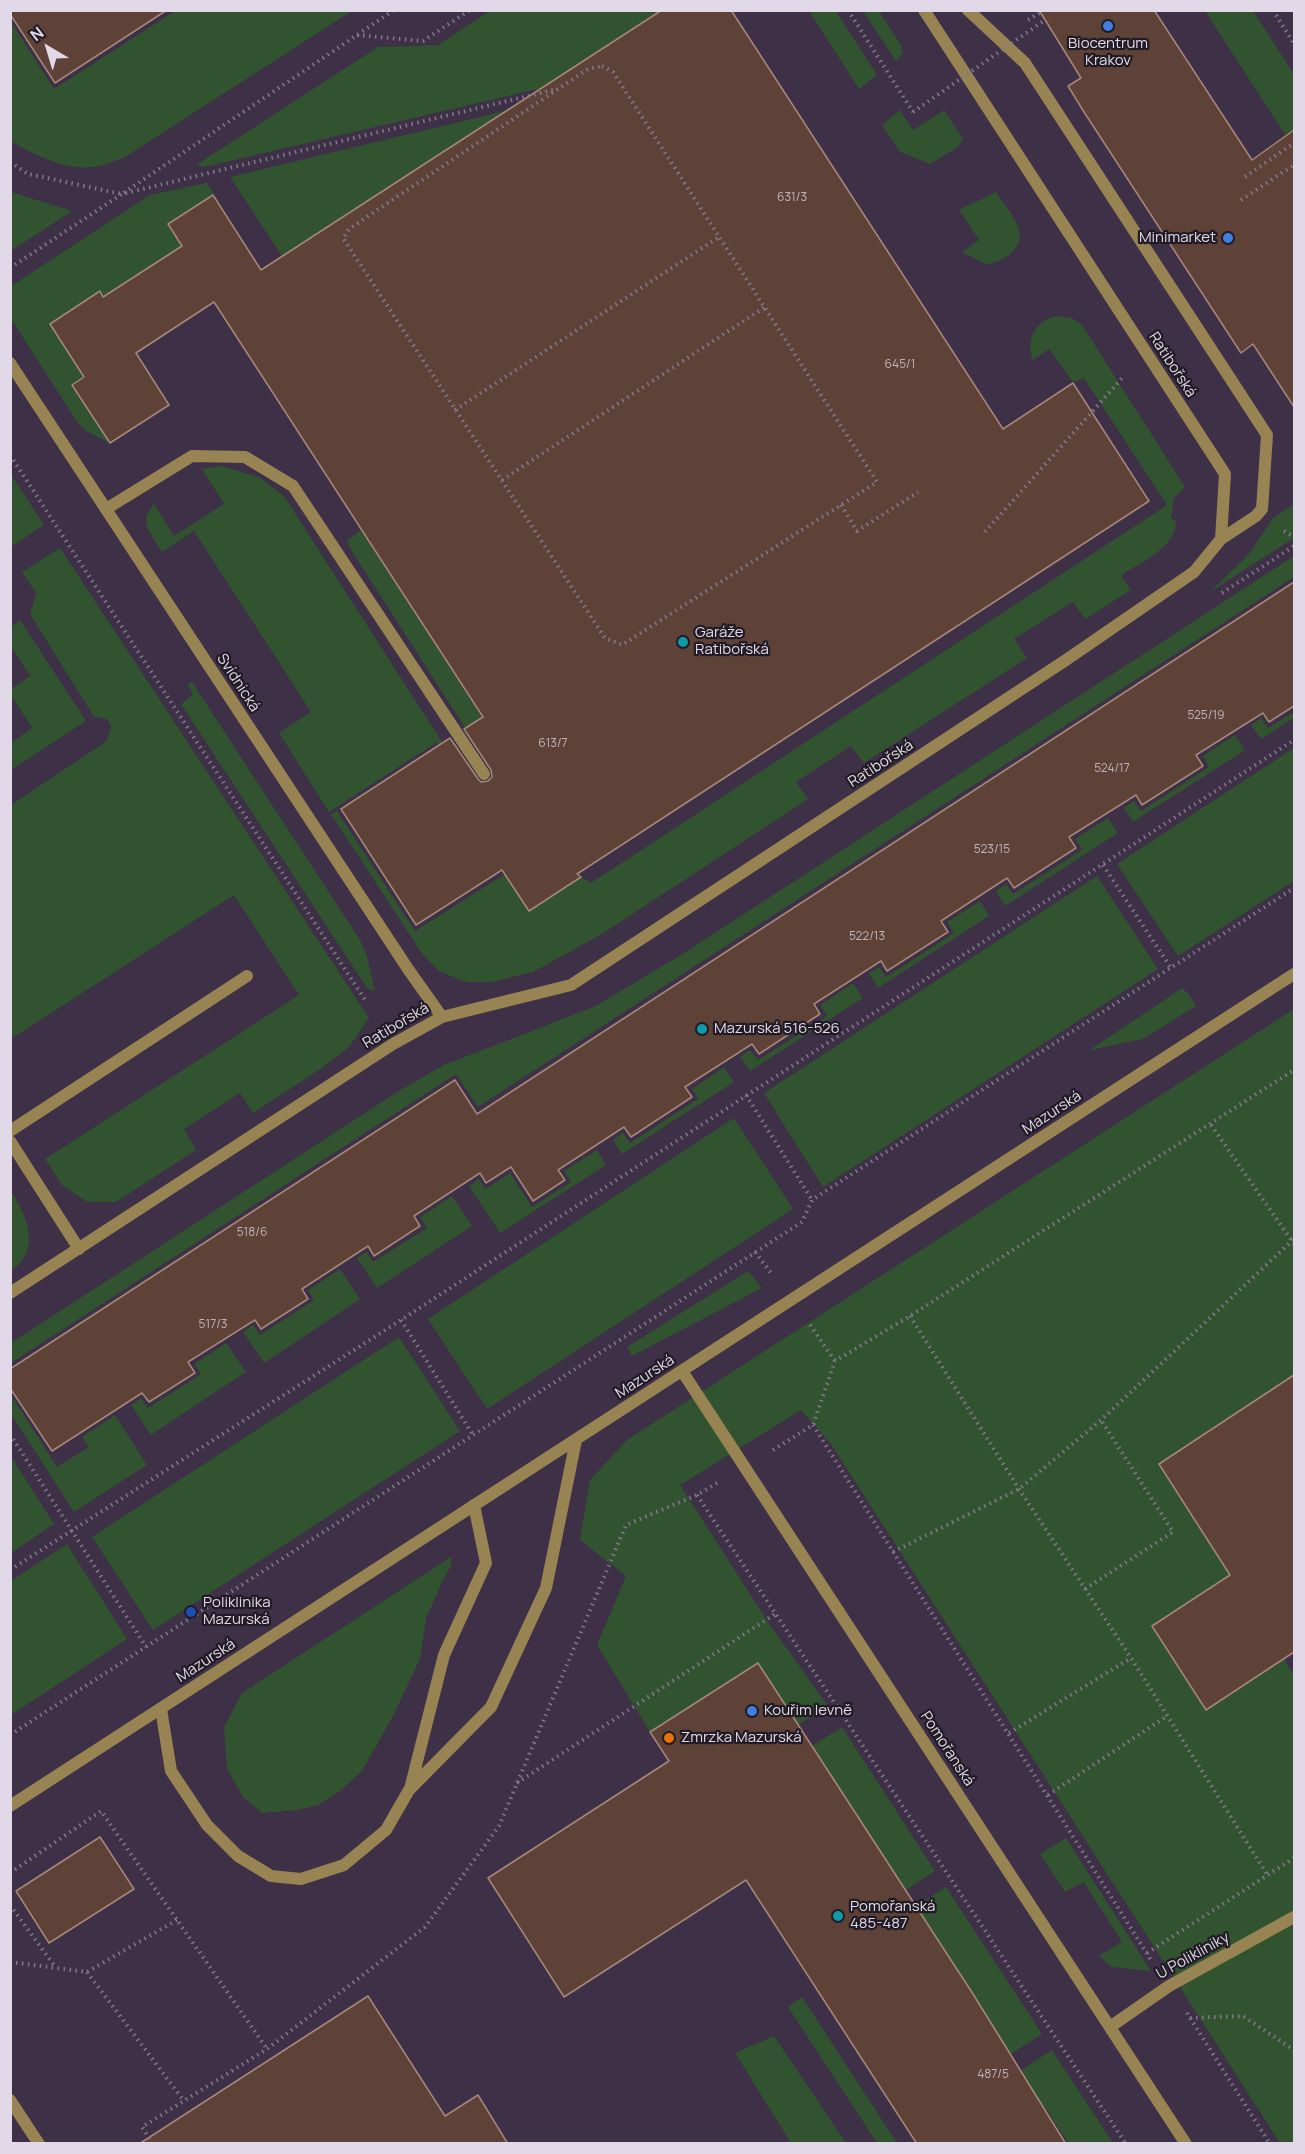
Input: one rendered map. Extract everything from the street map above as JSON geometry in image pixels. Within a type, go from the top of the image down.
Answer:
[{"type":"street","name":"Ratibořská","points":[[10,1293],[393,1044],[442,1017],[572,985],[1066,660],[1194,572],[1221,538],[1225,474],[924,10]]},
{"type":"street","points":[[968,10],[1024,63],[1267,435],[1262,509],[1256,516],[1221,538]]},
{"type":"street","name":"Svídnická","points":[[10,363],[408,969],[442,1017]]},
{"type":"street","points":[[106,509],[192,456],[245,457],[293,486],[484,774]]},
{"type":"street","name":"Mazurská","points":[[10,1806],[1294,974]]},
{"type":"street","points":[[10,1131],[247,976]]},
{"type":"street","points":[[10,1141],[79,1249]]},
{"type":"street","name":"Pomořanská","points":[[682,1371],[1186,2144]]},
{"type":"street","points":[[161,1709],[171,1771],[207,1825],[238,1856],[270,1876],[301,1879],[344,1865],[386,1830],[409,1790],[490,1707],[546,1588],[576,1440]]},
{"type":"street","points":[[409,1790],[444,1655],[486,1563],[474,1505]]},
{"type":"street","name":"U Polikliniky","points":[[1110,2027],[1168,1986],[1294,1917]]},
{"type":"street","points":[[10,2100],[39,2144]]},
{"type":"path","points":[[10,268],[394,10]]},
{"type":"path","points":[[357,35],[423,41],[470,10]]},
{"type":"path","points":[[848,10],[913,112],[1045,20]]},
{"type":"path","points":[[1273,10],[1294,44]]},
{"type":"path","points":[[1026,22],[1041,12]]},
{"type":"path","points":[[602,66],[613,72],[719,237],[877,482],[622,645],[605,638],[343,238],[349,229],[588,69],[602,66]]},
{"type":"path","points":[[10,162],[28,174],[122,194],[560,88]]},
{"type":"path","points":[[1245,177],[1294,143]]},
{"type":"path","points":[[1241,200],[1294,165]]},
{"type":"path","points":[[455,410],[719,237]]},
{"type":"path","points":[[501,480],[765,307]]},
{"type":"path","points":[[985,532],[1124,375]]},
{"type":"path","points":[[10,455],[367,1003]]},
{"type":"path","points":[[840,505],[857,531],[918,492]]},
{"type":"path","points":[[1194,572],[1208,602],[1294,546]]},
{"type":"path","points":[[10,1570],[401,1320],[1294,740]]},
{"type":"path","points":[[1103,865],[1171,968]]},
{"type":"path","points":[[10,1735],[802,1222],[812,1200],[1294,888]]},
{"type":"path","points":[[153,2144],[142,2127],[267,2049],[425,1927],[499,1826],[626,1525],[697,1495],[813,1425],[835,1361],[910,1316],[1294,1070]]},
{"type":"path","points":[[746,1095],[812,1200]]},
{"type":"path","points":[[893,1552],[1019,1489],[1101,1420],[1294,1241],[1211,1125]]},
{"type":"path","points":[[910,1316],[1019,1489],[1131,1658],[1268,1876]]},
{"type":"path","points":[[401,1320],[473,1435]]},
{"type":"path","points":[[1085,1589],[1173,1533],[1101,1420]]},
{"type":"path","points":[[813,1425],[1270,2144]]},
{"type":"path","points":[[10,1434],[146,1647]]},
{"type":"path","points":[[697,1495],[1126,2144]]},
{"type":"path","points":[[517,1783],[775,1614]]},
{"type":"path","points":[[1008,1733],[1131,1658]]},
{"type":"path","points":[[1048,1795],[1167,1716]]},
{"type":"path","points":[[10,1873],[101,1811],[267,2049]]},
{"type":"path","points":[[1147,1953],[1294,1858]]},
{"type":"path","points":[[10,1905],[57,1968]]},
{"type":"path","points":[[10,1962],[87,1972],[177,1920]]},
{"type":"path","points":[[87,1972],[184,2101]]},
{"type":"path","points":[[1190,2018],[1243,2016],[1294,2050]]},
{"type":"green space","points":[[491,10],[659,11],[542,88],[204,167],[196,165],[378,47],[438,45]]},
{"type":"green space","points":[[175,11],[352,11],[125,157],[113,162],[92,167],[61,164],[11,141],[11,22],[54,89]]},
{"type":"green space","points":[[809,11],[836,11],[877,75],[859,89]]},
{"type":"green space","points":[[863,11],[879,11],[901,45],[902,54],[896,61]]},
{"type":"green space","points":[[1205,11],[1253,11],[1294,74],[1294,130],[1286,136]]},
{"type":"green space","points":[[900,110],[913,130],[944,110],[963,139],[958,147],[930,164],[900,152],[882,125]]},
{"type":"green space","points":[[505,111],[282,256],[230,177]]},
{"type":"green space","points":[[207,183],[214,194],[168,224],[182,246],[103,297],[100,291],[84,377],[72,385],[110,443],[86,431],[78,423],[11,319],[11,286],[150,195]]},
{"type":"green space","points":[[11,192],[72,211],[11,251]]},
{"type":"green space","points":[[996,192],[1017,224],[1020,232],[1019,239],[1017,246],[1006,257],[985,264],[962,252],[979,240],[959,210]]},
{"type":"green space","points":[[1056,316],[1072,318],[1082,325],[1185,487],[1174,498],[1171,517],[1176,522],[1170,540],[1155,554],[1121,575],[1131,590],[1085,619],[1073,602],[1014,639],[1027,658],[864,763],[851,746],[796,782],[808,799],[602,934],[533,972],[492,982],[466,982],[439,971],[423,955],[331,814],[337,811],[415,931],[505,874],[529,911],[581,877],[591,883],[1167,505],[1084,378],[1073,382],[1049,349],[1033,360],[1030,345],[1034,332],[1043,322]]},
{"type":"green space","points":[[221,466],[259,477],[284,496],[489,815],[485,817],[437,742],[329,812],[279,733],[311,712],[194,531],[162,552],[147,528],[146,516],[154,504],[174,536],[224,504],[202,469]]},
{"type":"green space","points":[[10,473],[44,525],[11,547],[10,547]]},
{"type":"green space","points":[[1294,504],[1294,538],[1210,592],[1249,554],[1273,518]]},
{"type":"green space","points":[[361,530],[508,758],[484,757],[353,553],[347,540]]},
{"type":"green space","points":[[60,548],[369,1018],[349,1047],[322,1068],[253,1113],[240,1093],[184,1129],[196,1150],[116,1202],[87,1202],[62,1185],[45,1159],[299,995],[234,895],[11,1039],[11,805],[107,741],[111,727],[107,719],[94,717],[30,614],[36,593],[22,572]]},
{"type":"green space","points":[[1294,556],[1294,577],[478,1107],[456,1074],[11,1363],[11,1343],[402,1089],[444,1065],[596,1006],[681,955]]},
{"type":"green space","points":[[20,620],[86,721],[11,770],[11,743],[32,728],[11,695],[11,689],[30,676],[11,646],[11,627]]},
{"type":"green space","points":[[192,682],[360,940],[367,956],[375,991],[367,988],[181,704],[193,695],[188,684]]},
{"type":"green space","points":[[1294,712],[1294,718],[1261,739],[1251,725],[1261,718],[1268,728]]},
{"type":"green space","points":[[1235,735],[1245,750],[1133,822],[1124,808],[1134,801],[1141,811],[1209,767],[1203,756]]},
{"type":"green space","points":[[1294,748],[1294,881],[1178,956],[1117,864]]},
{"type":"green space","points":[[1108,818],[1118,833],[1005,906],[996,891],[1006,884],[1013,894],[1082,850],[1075,839]]},
{"type":"green space","points":[[1097,876],[1158,969],[823,1187],[764,1093]]},
{"type":"green space","points":[[980,901],[989,916],[878,988],[869,973],[879,967],[886,977],[954,933],[947,922]]},
{"type":"green space","points":[[853,983],[863,998],[750,1071],[740,1057],[750,1050],[758,1060],[827,1016],[820,1005]]},
{"type":"green space","points":[[1182,988],[1196,1006],[1143,1039],[1091,1050],[1091,1049]]},
{"type":"green space","points":[[1294,1009],[1294,1378],[1293,1376],[1159,1464],[1230,1575],[1152,1626],[1206,1710],[1284,1659],[1294,1675],[1294,2143],[1280,2143],[831,1444],[801,1410],[680,1485],[768,1622],[828,1706],[787,1732],[792,1717],[757,1663],[650,1732],[597,1645],[626,1576],[580,1540],[590,1480],[627,1440]]},
{"type":"green space","points":[[724,1067],[734,1082],[622,1154],[613,1140],[623,1133],[630,1143],[698,1099],[692,1089]]},
{"type":"green space","points":[[734,1118],[793,1209],[487,1409],[428,1319]]},
{"type":"green space","points":[[597,1150],[606,1165],[500,1233],[469,1186],[479,1179],[485,1189],[510,1173],[532,1207],[571,1182],[564,1171]]},
{"type":"green space","points":[[11,1191],[26,1222],[29,1243],[21,1263],[11,1271]]},
{"type":"green space","points":[[452,1196],[472,1226],[377,1288],[357,1258],[367,1252],[373,1262],[427,1228],[420,1217]]},
{"type":"green space","points":[[340,1269],[360,1299],[264,1363],[243,1332],[253,1325],[260,1335],[314,1300],[308,1290]]},
{"type":"green space","points":[[748,1271],[762,1288],[632,1356],[627,1347]]},
{"type":"green space","points":[[399,1337],[460,1431],[153,1630],[92,1537]]},
{"type":"green space","points":[[226,1343],[246,1372],[151,1435],[131,1405],[141,1398],[148,1408],[201,1374],[194,1364]]},
{"type":"green space","points":[[11,1395],[57,1467],[89,1447],[82,1437],[115,1415],[147,1465],[74,1512],[11,1414]]},
{"type":"green space","points":[[11,1456],[54,1524],[10,1553]]},
{"type":"green space","points":[[67,1544],[127,1639],[11,1715],[11,1581]]},
{"type":"green space","points":[[451,1557],[451,1566],[426,1619],[420,1659],[393,1716],[362,1771],[340,1791],[318,1805],[298,1810],[262,1813],[243,1797],[227,1769],[224,1727],[242,1693]]},
{"type":"green space","points":[[842,1727],[935,1871],[895,1897],[801,1753]]},
{"type":"green space","points":[[1066,1838],[1151,1971],[1112,1967],[1099,1956],[1122,1942],[1084,1882],[1065,1892],[1040,1854]]},
{"type":"green space","points":[[946,1887],[1042,2034],[1000,2061],[905,1913]]},
{"type":"green space","points":[[802,1997],[897,2143],[877,2143],[788,2007]]},
{"type":"green space","points":[[774,2036],[846,2143],[791,2143],[735,2053]]},
{"type":"green space","points":[[1052,2050],[1113,2143],[1068,2143],[1045,2107],[1035,2114],[1011,2077]]},
{"type":"building","points":[[10,10],[167,10],[55,83],[10,14]]},
{"type":"building","points":[[662,10],[731,10],[1003,429],[1073,383],[1149,501],[577,874],[581,877],[529,911],[502,870],[416,925],[341,809],[450,738],[478,779],[481,782],[488,781],[492,777],[491,770],[464,729],[483,717],[214,302],[136,353],[169,405],[110,443],[72,385],[84,377],[50,324],[100,291],[103,297],[182,246],[168,224],[213,195],[261,270]]},
{"type":"building","points":[[1039,10],[1154,10],[1252,160],[1294,130],[1294,407],[1253,344],[1241,353],[1084,112],[1068,86],[1081,78]]},
{"type":"building","name":"Mazurská 516-526","points":[[1294,582],[1294,706],[1269,722],[1263,713],[1196,755],[1203,766],[1142,805],[1136,795],[1069,837],[1076,848],[1014,888],[1007,878],[941,921],[948,932],[887,971],[881,961],[814,1004],[820,1014],[759,1054],[752,1044],[685,1087],[692,1097],[631,1137],[624,1127],[558,1170],[565,1180],[533,1201],[511,1167],[486,1183],[480,1173],[414,1216],[420,1226],[374,1256],[368,1246],[302,1289],[308,1299],[261,1329],[255,1320],[188,1362],[195,1373],[149,1402],[142,1393],[52,1451],[10,1388],[10,1369],[455,1080],[477,1114]]},
{"type":"building","points":[[1294,1375],[1294,1652],[1206,1710],[1152,1626],[1230,1575],[1159,1464]]},
{"type":"building","name":"Pomořanská 485-487","points":[[758,1663],[973,1994],[1066,2144],[917,2144],[746,1880],[564,1997],[488,1878],[669,1761],[650,1732]]},
{"type":"building","points":[[100,1837],[134,1889],[49,1943],[16,1891]]},
{"type":"building","points":[[368,1996],[445,2116],[478,2095],[508,2144],[139,2144]]},
{"type":"place","name":"Biocentrum Krakov","points":[[1108,26]]},
{"type":"place","name":"Minimarket","points":[[1228,238]]},
{"type":"place","name":"Garáže Ratibořská","points":[[683,642]]},
{"type":"place","name":"Mazurská 516-526","points":[[702,1029]]},
{"type":"place","name":"Poliklinika Mazurská","points":[[191,1612]]},
{"type":"place","name":"Kouřim levně","points":[[752,1711]]},
{"type":"place","name":"Zmrzka Mazurská","points":[[669,1738]]},
{"type":"place","name":"Pomořanská 485-487","points":[[838,1916]]}]
